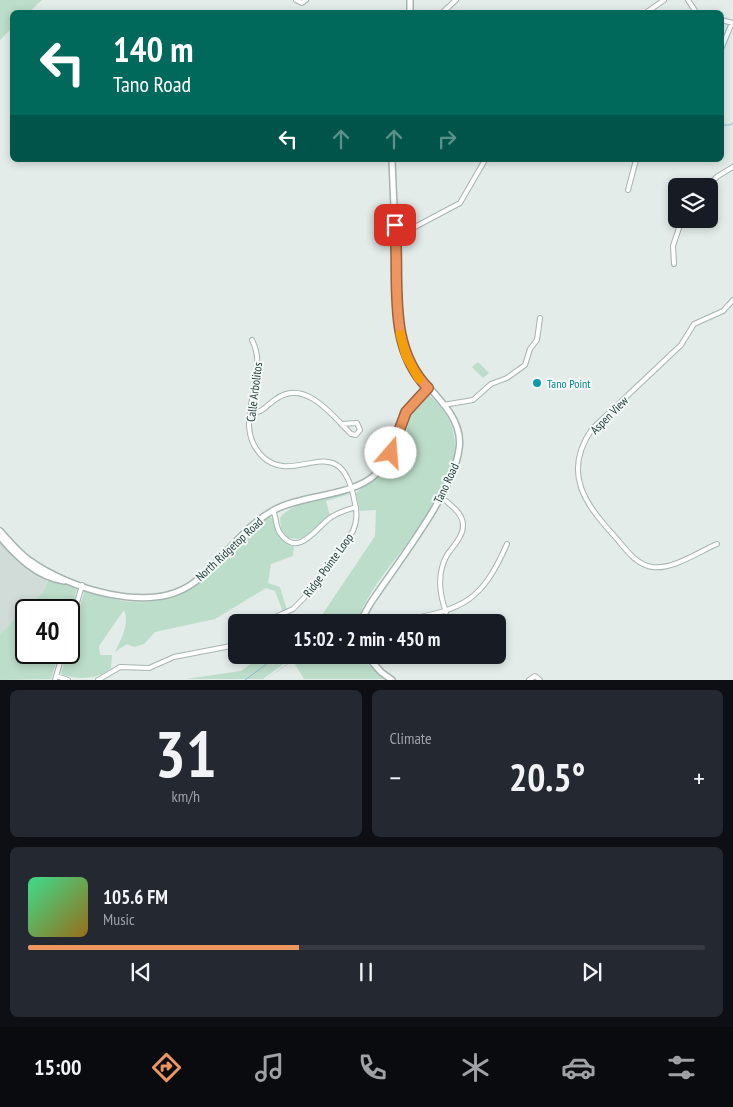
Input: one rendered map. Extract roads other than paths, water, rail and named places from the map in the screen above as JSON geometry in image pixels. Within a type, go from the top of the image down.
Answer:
[{"type":"street","points":[[296,0],[302,3],[306,0]]},
{"type":"street","points":[[445,10],[456,0]]},
{"type":"street","points":[[650,10],[664,0]]},
{"type":"street","points":[[724,42],[733,23]]},
{"type":"street","name":"Tano Road","points":[[364,614],[441,497],[457,462],[459,444],[454,419],[412,369],[400,338],[392,162]]},
{"type":"street","points":[[396,237],[460,203],[484,162]]},
{"type":"street","points":[[628,190],[635,162]]},
{"type":"street","points":[[716,178],[733,167]]},
{"type":"street","points":[[674,264],[673,246],[679,228]]},
{"type":"street","name":"Aspen View","points":[[717,544],[660,567],[650,566],[635,559],[594,514],[584,498],[578,472],[581,441],[681,345],[694,324],[723,311],[733,300]]},
{"type":"street","points":[[443,405],[473,400],[491,384],[507,378],[525,365],[530,349],[537,340],[540,318]]},
{"type":"street","name":"Calle Arbolitos","points":[[252,340],[259,366],[249,428],[257,450],[269,462],[290,468],[312,461],[326,461],[341,469],[351,487]]},
{"type":"street","name":"North Ridgetop Road","points":[[0,537],[17,556],[31,567],[51,577],[131,598],[151,599],[171,594],[197,580],[254,524],[273,511],[294,502],[351,487],[368,480],[383,466],[391,453],[406,412],[428,388]]},
{"type":"street","points":[[250,413],[262,412],[274,400],[284,395],[301,394],[315,400],[341,424],[353,434],[360,431],[361,427],[357,423],[341,424]]},
{"type":"street","name":"Ridge Pointe Loop","points":[[282,614],[293,609],[303,600],[353,531],[357,521],[351,487]]},
{"type":"street","points":[[441,497],[459,513],[463,524],[461,535],[446,557],[439,578],[440,598],[446,612]]},
{"type":"street","points":[[273,511],[277,528],[282,536],[298,542],[308,539],[334,515],[356,507]]},
{"type":"street","name":"North Ridgetop Road","points":[[0,531],[29,560],[67,580]]},
{"type":"street","points":[[436,614],[446,612],[468,601],[488,581],[507,544]]},
{"type":"street","points":[[78,599],[82,585]]},
{"type":"street","points":[[98,680],[124,666],[149,668],[174,657],[228,647]]},
{"type":"street","points":[[59,664],[55,678],[68,680]]},
{"type":"street","points":[[374,664],[392,680]]},
{"type":"street","points":[[529,680],[535,676],[540,680]]},
{"type":"waterway","points":[[724,125],[733,123]]},
{"type":"waterway","points":[[245,680],[267,664]]},
{"type":"place","name":"Tano Point","points":[[537,383]]}]
